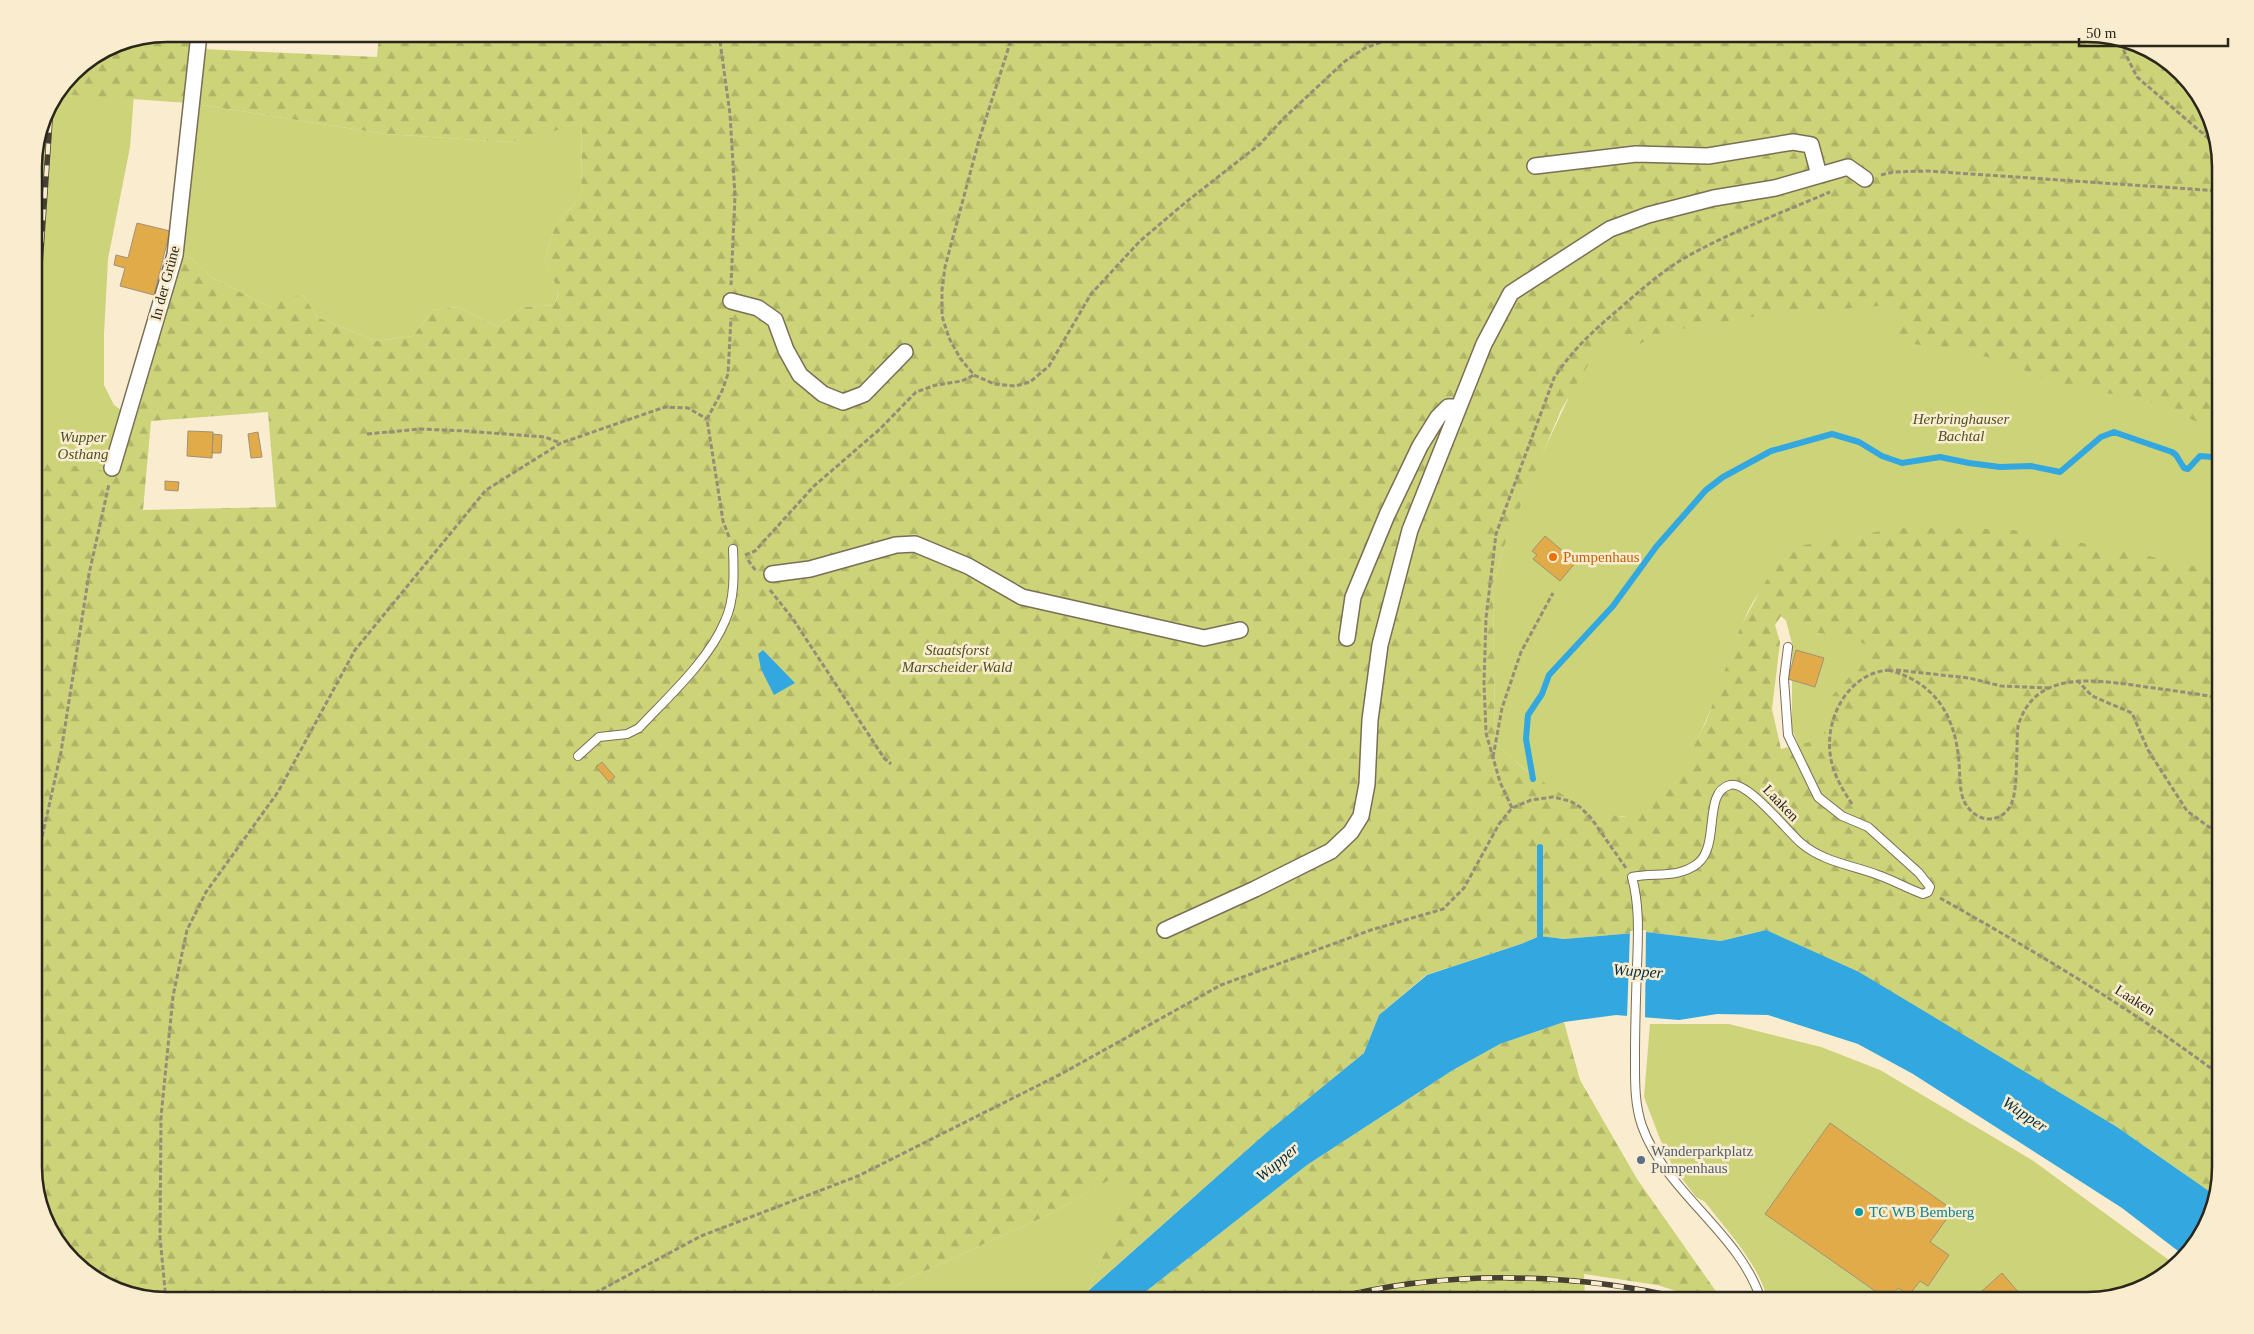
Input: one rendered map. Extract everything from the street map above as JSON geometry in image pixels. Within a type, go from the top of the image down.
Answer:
[{"type":"street","name":"In der Grüne","points":[[112,468],[175,255],[198,43]]},
{"type":"street","points":[[1536,166],[1636,154],[1708,156],[1792,142],[1811,145],[1819,175]]},
{"type":"street","points":[[1165,930],[1331,852],[1352,832],[1361,816],[1367,784],[1370,720],[1380,645],[1410,530],[1484,344],[1511,293],[1610,229],[1648,215],[1714,198],[1775,188],[1848,167],[1865,179]]},
{"type":"street","points":[[731,300],[758,308],[775,320],[786,350],[800,375],[822,394],[843,402],[864,394],[905,352]]},
{"type":"street","points":[[1347,638],[1353,598],[1387,515],[1420,446],[1438,417],[1448,407],[1459,407]]},
{"type":"street","points":[[766,578],[810,569],[896,545],[915,544],[968,566],[1022,597],[1204,638],[1240,630]]},
{"type":"lane","points":[[578,756],[599,737],[627,734],[639,728],[704,657],[726,620],[732,595],[734,549]]},
{"type":"lane","name":"Laaken","points":[[1632,877],[1648,873],[1666,876],[1697,864],[1705,856],[1710,846],[1716,798],[1726,786],[1733,784],[1740,785],[1750,791],[1777,821],[1813,852],[1825,858],[1879,875],[1915,891],[1924,894],[1928,892],[1928,883],[1919,873],[1868,827],[1842,816],[1818,798],[1788,735],[1784,679],[1788,647]]},
{"type":"lane","points":[[1632,877],[1636,892],[1638,929],[1635,1080],[1642,1124],[1650,1146],[1663,1165],[1742,1262],[1758,1292]]},
{"type":"path","points":[[1010,43],[979,140],[945,267],[942,290],[942,316],[949,338],[960,358],[974,375],[994,384],[1015,386],[1030,382],[1050,366],[1091,294],[1140,242],[1186,202],[1260,144],[1284,118],[1344,62],[1365,48],[1381,42]]},
{"type":"path","points":[[720,43],[730,114],[735,196],[731,348],[728,374],[722,391],[707,419],[724,521],[734,549]]},
{"type":"path","points":[[2123,48],[2137,77],[2207,137]]},
{"type":"path","points":[[1865,179],[1893,172],[1928,171],[2211,190]]},
{"type":"path","points":[[1512,808],[1500,782],[1486,733],[1484,683],[1486,618],[1496,534],[1554,378],[1568,357],[1587,336],[1649,283],[1687,257],[1724,238],[1831,192]]},
{"type":"path","points":[[891,764],[884,758],[766,578],[744,555],[755,552],[814,486],[880,429],[916,392],[936,385],[962,381],[974,375]]},
{"type":"path","points":[[165,1292],[160,1237],[160,1117],[173,996],[187,930],[206,892],[278,792],[355,650],[486,490],[560,443],[665,406],[688,408],[707,419]]},
{"type":"path","points":[[366,434],[420,430],[465,431],[545,437],[560,443]]},
{"type":"path","points":[[43,833],[61,752],[89,574],[112,468]]},
{"type":"path","points":[[1493,760],[1502,708],[1521,652],[1553,593]]},
{"type":"path","points":[[1868,827],[1836,779],[1830,756],[1831,732],[1838,708],[1855,683],[1872,673],[1888,670],[1969,678],[2001,686],[2049,688]]},
{"type":"path","points":[[1888,670],[1908,676],[1924,685],[1947,714],[1956,740],[1963,799],[1973,813],[1986,819],[2002,815],[2012,802],[2017,734],[2021,716],[2034,698],[2049,688],[2078,680],[2114,683],[2212,697]]},
{"type":"path","points":[[2078,680],[2092,696],[2132,713],[2148,750],[2187,811],[2212,829]]},
{"type":"path","points":[[597,1292],[701,1236],[858,1176],[1061,1074],[1222,985],[1371,930],[1443,909],[1464,888],[1500,824],[1512,808],[1531,800],[1553,797],[1570,801],[1591,818],[1632,877]]},
{"type":"path","name":"Laaken","points":[[1928,892],[2033,952],[2180,1045],[2212,1069]]},
{"type":"green space","name":"Staatsforst Marscheider Wald","points":[[2087,42],[2119,47],[2149,59],[2163,68],[2186,91],[2202,120],[2209,143],[2211,159],[2211,429],[2143,399],[2062,386],[1998,359],[1898,341],[1891,305],[1757,316],[1663,332],[1626,351],[1612,325],[1561,410],[1507,538],[1493,584],[1495,743],[1525,770],[1580,806],[1599,813],[1623,817],[1644,811],[1664,795],[1689,756],[1706,722],[1741,626],[1764,584],[1781,560],[1799,546],[1898,528],[2007,529],[2130,552],[2211,570],[2212,1167],[2209,1191],[2117,1127],[1766,930],[1721,941],[1646,932],[1564,939],[1540,936],[1426,975],[1379,1015],[1364,1053],[1266,1133],[1089,1290],[1135,1165],[1052,1213],[907,1279],[888,1292],[167,1292],[135,1287],[105,1275],[91,1266],[68,1243],[55,1222],[49,1207],[43,1175],[43,461],[109,472],[175,254],[191,258],[211,277],[270,307],[278,299],[303,295],[317,317],[376,341],[413,336],[433,310],[458,307],[497,327],[523,307],[554,305],[559,293],[545,259],[555,226],[581,196],[582,124],[509,142],[385,134],[189,103],[66,94],[85,73],[112,55],[127,49],[159,43],[196,43],[202,49],[377,57],[378,43]],"holes":[[[268,412],[276,507],[143,510],[151,421]],[[1781,616],[1796,629],[1854,639],[1875,649],[1829,699],[1823,739],[1781,749],[1772,709],[1780,642],[1775,625]]]},
{"type":"green space","name":"Wupper Osthang","points":[[138,46],[130,147],[108,259],[104,334],[104,385],[114,405],[136,421],[43,870],[43,159],[49,127],[55,112],[68,91],[85,73],[105,59]]},
{"type":"green space","points":[[189,103],[385,134],[509,142],[582,123],[581,196],[555,226],[545,259],[559,292],[554,305],[523,307],[497,327],[458,307],[433,310],[413,336],[376,341],[317,317],[303,295],[270,307],[211,277],[191,258],[175,254]]},
{"type":"green space","points":[[51,122],[43,248],[43,159]]},
{"type":"green space","name":"Herbringhauser Bachtal","points":[[2211,187],[2212,1167],[2207,1196],[1816,788],[1792,729],[1792,644],[1786,620],[1759,593],[1747,613],[1724,676],[1692,751],[1669,789],[1656,803],[1643,812],[1624,816],[1604,814],[1584,808],[1544,784],[1495,743],[1493,584],[1507,538],[1531,478],[1568,399],[1576,340],[1705,248]]},
{"type":"green space","points":[[1564,1022],[1580,1080],[1637,1179],[1716,1292],[1680,1292],[1657,1285],[1584,1274],[1585,1292],[1145,1292],[1307,1165],[1453,1070],[1500,1044]]},
{"type":"green space","points":[[1650,1024],[1729,1024],[1821,1047],[1880,1070],[2032,1160],[2169,1260],[2149,1275],[2134,1282],[2119,1287],[2087,1292],[1765,1292],[1750,1261],[1732,1236],[1705,1202],[1696,1197],[1673,1167],[1644,1097]]},
{"type":"green space","points":[[1136,1164],[1087,1292],[888,1292],[907,1279],[1052,1213]]},
{"type":"water","points":[[763,650],[795,683],[774,695],[761,669],[758,654]]},
{"type":"water","name":"Wupper","points":[[1766,930],[1859,972],[2117,1127],[2209,1191],[2202,1214],[2195,1229],[2178,1251],[2122,1208],[1913,1074],[1858,1044],[1768,1015],[1717,1014],[1679,1020],[1616,1015],[1564,1022],[1500,1044],[1453,1070],[1307,1165],[1145,1292],[1087,1292],[1266,1133],[1364,1053],[1379,1015],[1427,975],[1540,936],[1564,939],[1646,932],[1721,941]]},
{"type":"pier","points":[[1646,930],[1645,1020],[1627,1018],[1630,931]]},
{"type":"building","points":[[137,223],[170,231],[154,295],[120,286],[125,268],[114,265],[116,255],[128,258]]},
{"type":"building","points":[[188,431],[213,432],[212,458],[187,456]]},
{"type":"building","points":[[258,432],[262,457],[251,458],[248,434]]},
{"type":"building","points":[[213,434],[222,435],[221,453],[212,453]]},
{"type":"building","points":[[165,481],[179,482],[178,491],[165,490]]},
{"type":"building","name":"Pumpenhaus","points":[[1545,536],[1576,562],[1560,581],[1533,559],[1537,555],[1532,551]]},
{"type":"building","points":[[1796,650],[1824,658],[1815,687],[1788,679]]},
{"type":"building","points":[[602,762],[615,777],[609,782],[596,767]]},
{"type":"building","name":"TC WB Bemberg","points":[[1830,1123],[1953,1210],[1930,1242],[1949,1255],[1928,1286],[1920,1281],[1911,1292],[1904,1292],[1898,1288],[1895,1292],[1877,1292],[1765,1214]]},
{"type":"building","points":[[2002,1273],[2018,1292],[1981,1292]]},
{"type":"waterway","points":[[1533,779],[1526,739],[1528,715],[1542,694],[1549,675],[1613,606],[1656,547],[1706,490],[1723,477],[1771,451],[1832,434],[1859,442],[1882,456],[1902,463],[1940,457],[2000,467],[2031,466],[2060,472],[2101,437],[2114,432],[2172,452],[2184,468],[2188,469],[2200,456],[2211,457]]},
{"type":"waterway","points":[[1540,847],[1540,943]]},
{"type":"railway","points":[[43,222],[50,125]]},
{"type":"railway","points":[[1364,1292],[1417,1283],[1509,1278],[1601,1284],[1650,1292]]},
{"type":"place","name":"Pumpenhaus","points":[[1553,557]]},
{"type":"place","name":"Wanderparkplatz Pumpenhaus","points":[[1641,1160]]},
{"type":"place","name":"TC WB Bemberg","points":[[1859,1212]]}]
